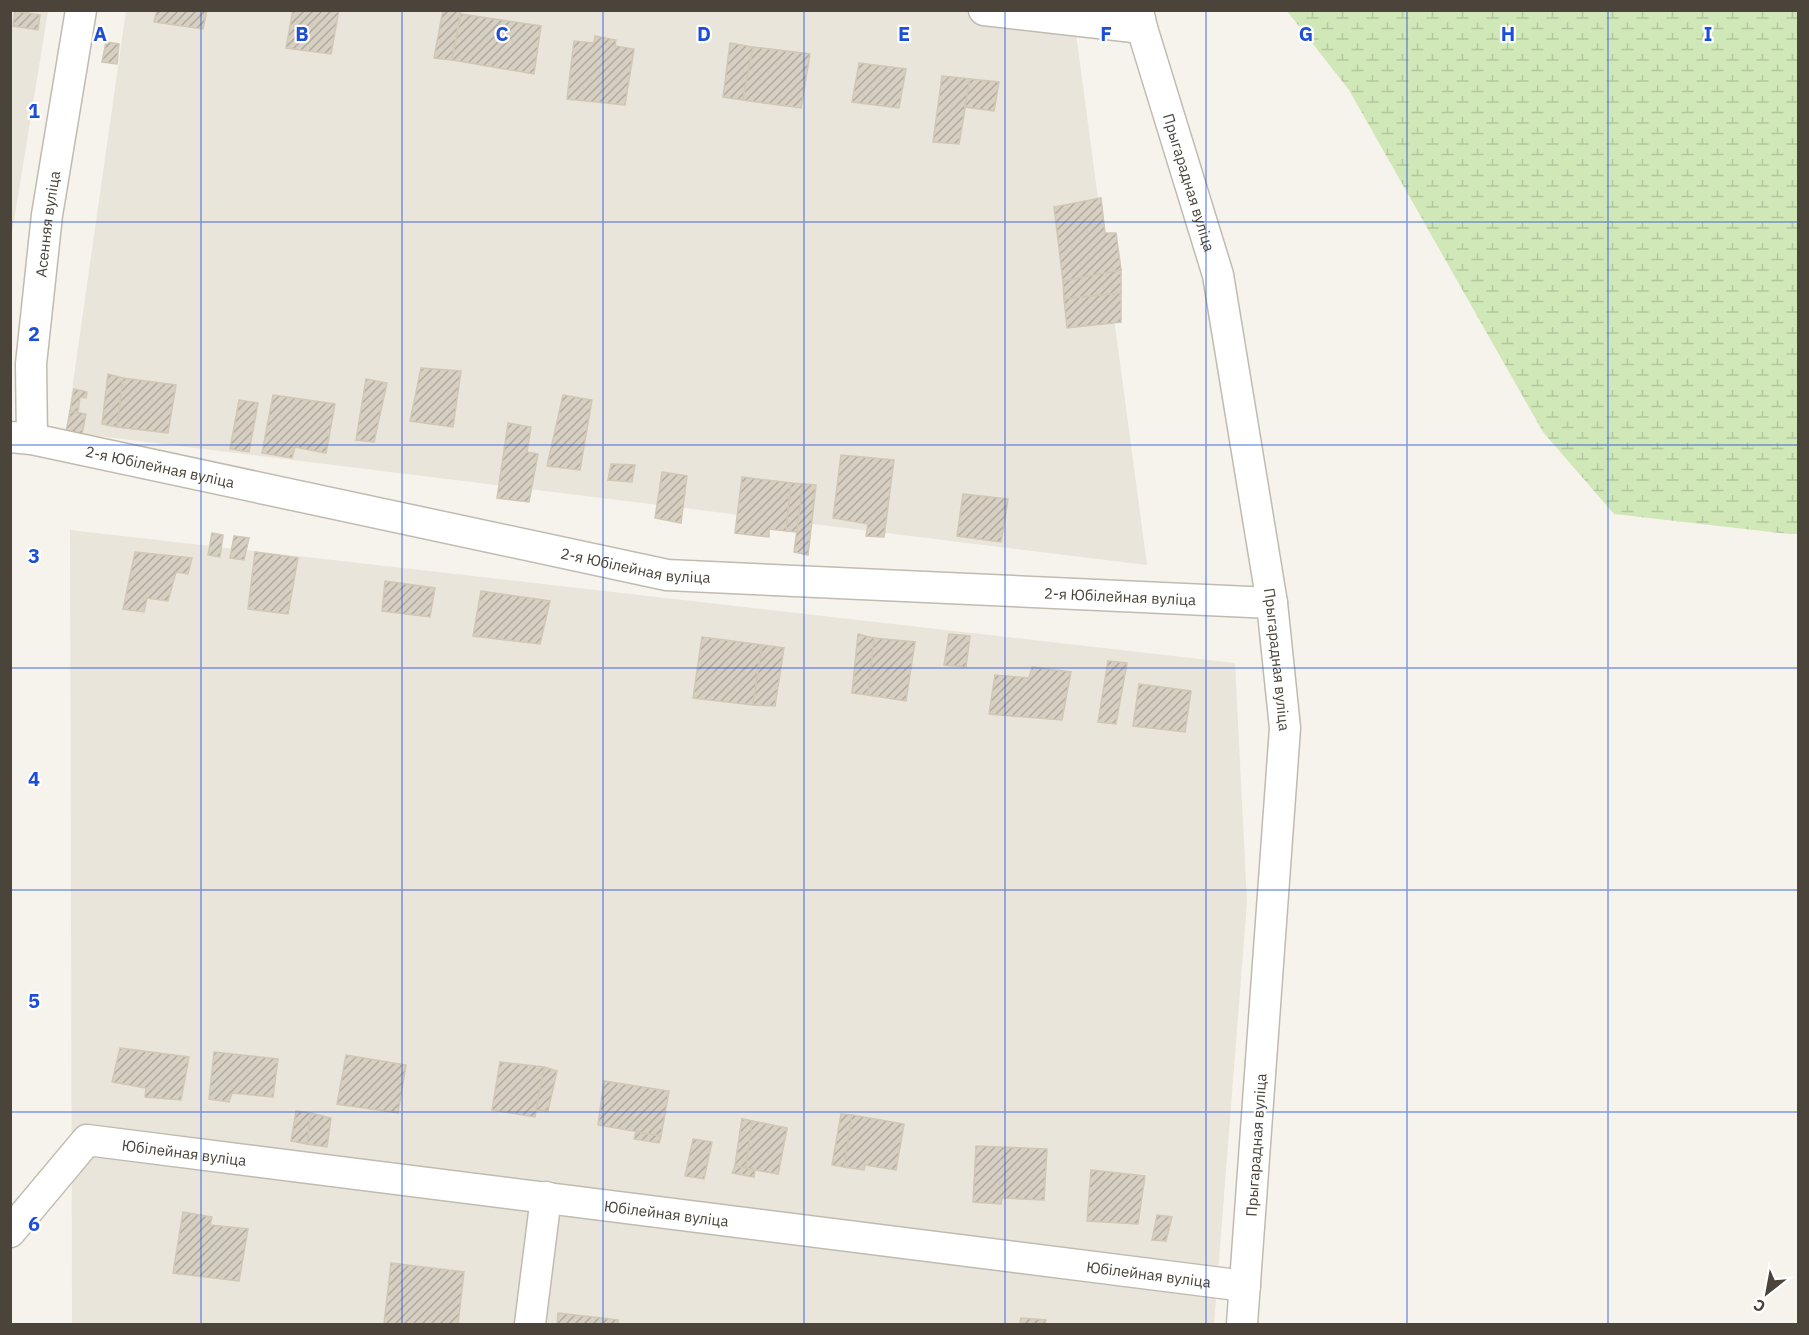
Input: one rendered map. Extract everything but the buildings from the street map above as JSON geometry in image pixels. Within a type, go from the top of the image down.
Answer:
[{"type":"street","name":"Асенняя вуліца","points":[[21,438],[47,215],[81,10]]},
{"type":"street","points":[[984,10],[1140,19]]},
{"type":"street","name":"Прыгарадная вуліца","points":[[1140,19],[1218,275],[1272,603],[1285,728],[1242,1324]]},
{"type":"street","name":"2-я Юбілейная вуліца","points":[[21,438],[668,575],[1272,603]]},
{"type":"street","name":"Юбілейная вуліца","points":[[10,1232],[87,1140],[1245,1286]]},
{"type":"street","points":[[530,1324],[546,1197]]},
{"type":"shaded area","points":[[11,11],[48,11],[11,239]]},
{"type":"shaded area","points":[[126,11],[1073,11],[1147,565],[66,432]]},
{"type":"shaded area","points":[[70,530],[1235,663],[1247,902],[1214,1324],[72,1324]]},
{"type":"green space","points":[[1287,11],[1798,11],[1798,534],[1614,514],[1543,432],[1349,90]]}]
